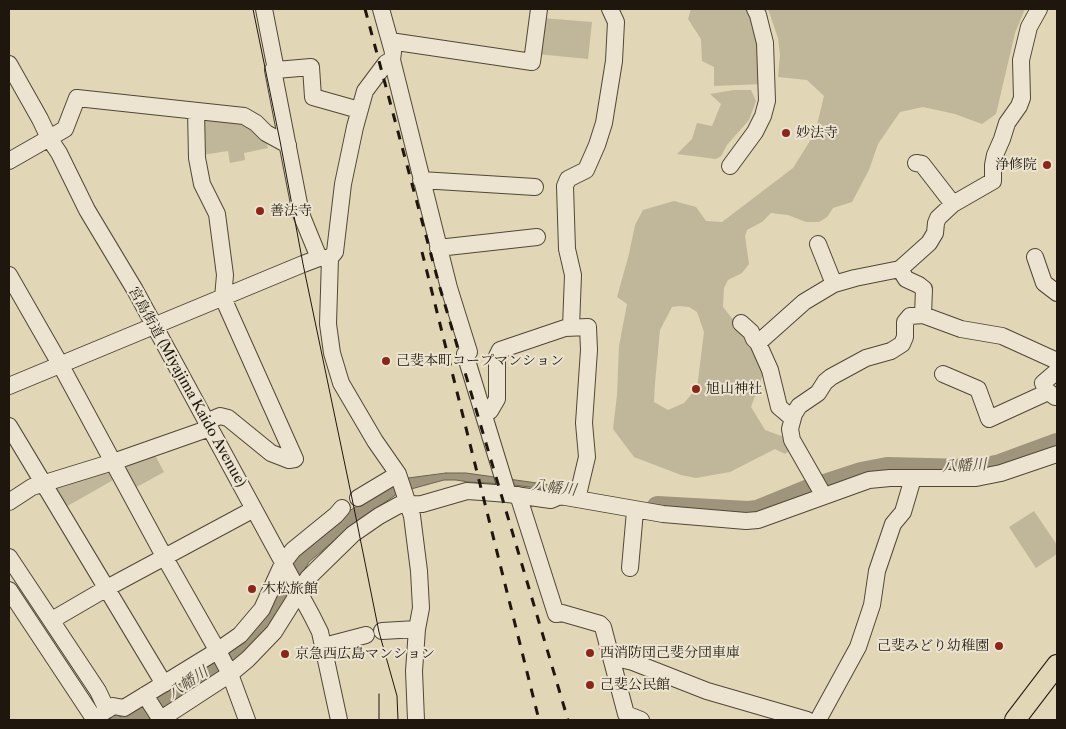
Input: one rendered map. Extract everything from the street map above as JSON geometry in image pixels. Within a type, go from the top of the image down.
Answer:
[{"type":"main road","points":[[1017,720],[1057,665]]},
{"type":"street","points":[[264,9],[276,70]]},
{"type":"street","points":[[381,9],[393,52],[392,60],[438,248],[469,352],[465,354],[509,488],[556,614],[562,613],[603,626],[626,714],[640,720]]},
{"type":"street","points":[[390,41],[532,62],[539,9]]},
{"type":"street","points":[[571,327],[573,275],[567,249],[564,186],[568,179],[586,170],[604,123],[614,61],[616,22],[610,9]]},
{"type":"street","points":[[730,166],[755,132],[763,116],[767,101],[765,43],[755,9]]},
{"type":"street","points":[[758,343],[804,302],[834,284],[900,269],[929,243],[935,233],[938,218],[953,204],[993,181],[995,155],[1007,123],[1019,106],[1022,98],[1021,60],[1028,28],[1039,9]]},
{"type":"street","points":[[9,386],[325,258],[335,252],[343,184],[365,91],[386,64],[392,60]]},
{"type":"street","name":"宮島街道 (Miyajima Kaido Avenue)","points":[[9,64],[59,153],[87,210],[135,290],[320,632],[339,720]]},
{"type":"street","points":[[360,110],[313,98],[310,68],[273,70],[301,214],[325,258],[328,324],[340,380],[403,487],[422,504],[467,491],[509,488],[551,500],[560,496],[579,493],[634,511],[746,521],[758,520],[820,489],[880,478],[976,478],[1000,474],[1057,454]]},
{"type":"street","points":[[9,160],[65,129],[77,98],[244,116],[256,122],[266,133],[288,145]]},
{"type":"street","points":[[9,502],[32,487],[113,462],[208,425],[220,416],[228,418],[271,453],[289,460],[295,459],[223,298],[225,274],[217,214],[202,184],[197,158],[196,111]]},
{"type":"street","points":[[916,163],[922,164],[953,204]]},
{"type":"street","points":[[421,180],[535,187]]},
{"type":"street","points":[[438,248],[537,237]]},
{"type":"street","points":[[818,244],[834,284]]},
{"type":"street","points":[[1034,257],[1050,293]]},
{"type":"street","points":[[900,269],[906,279],[924,289],[923,315]]},
{"type":"street","points":[[9,275],[219,653],[229,672],[247,720]]},
{"type":"street","points":[[820,489],[792,440],[790,429],[792,418],[799,406],[818,393],[825,382],[831,377],[866,358],[891,351],[902,344],[905,338],[907,318],[923,315],[961,329],[1002,336],[1057,361]]},
{"type":"street","points":[[741,323],[751,332],[758,343],[770,370],[779,407],[792,418]]},
{"type":"street","points":[[484,414],[490,411],[497,399],[497,356],[500,350],[571,327],[588,327],[589,350],[584,423],[587,457],[579,493]]},
{"type":"street","points":[[1053,395],[1043,383],[1057,371]]},
{"type":"street","points":[[943,374],[978,389],[989,419],[1043,396],[1053,395]]},
{"type":"street","points":[[9,426],[164,684]]},
{"type":"street","points":[[818,720],[858,647],[872,604],[877,570],[893,524],[903,512],[911,485],[911,478]]},
{"type":"street","points":[[358,498],[403,487]]},
{"type":"street","points":[[147,698],[160,719],[229,672],[262,646],[274,632],[297,590],[353,534],[394,507],[403,487]]},
{"type":"street","points":[[403,487],[419,571],[421,608],[417,629],[414,671],[416,720]]},
{"type":"street","points":[[99,716],[113,706],[124,708],[147,698],[164,684],[219,653],[240,635],[262,609],[293,550],[342,508]]},
{"type":"street","points":[[52,620],[106,588],[254,509]]},
{"type":"street","points":[[630,568],[634,511]]},
{"type":"street","points":[[9,557],[98,691],[99,716]]},
{"type":"street","points":[[9,590],[99,716]]},
{"type":"street","points":[[382,631],[417,629]]},
{"type":"street","points":[[324,646],[366,635]]},
{"type":"street","points":[[612,660],[620,659],[633,662],[707,691],[786,718],[807,720]]},
{"type":"shaded area","points":[[691,9],[747,9],[753,18],[763,84],[714,86],[714,67],[702,61],[701,39],[688,19]]},
{"type":"shaded area","points":[[768,9],[1025,9],[1015,33],[996,114],[982,124],[955,114],[923,107],[900,112],[878,144],[869,170],[852,202],[833,208],[827,217],[819,222],[806,222],[788,215],[771,213],[762,222],[747,230],[745,236],[749,264],[742,273],[728,280],[724,288],[723,307],[748,338],[763,374],[751,407],[765,430],[784,437],[792,449],[785,454],[775,449],[730,472],[696,478],[681,475],[634,457],[613,429],[617,395],[619,346],[627,304],[617,297],[635,225],[643,210],[674,201],[696,207],[706,221],[722,222],[793,168],[815,133],[824,96],[807,80],[778,77],[780,55],[778,38]],"holes":[[[672,307],[689,307],[697,312],[704,332],[697,388],[684,403],[668,410],[654,402],[660,330]]]},
{"type":"shaded area","points":[[542,18],[592,22],[588,59],[537,54]]},
{"type":"shaded area","points":[[734,90],[751,90],[756,101],[749,120],[727,145],[721,156],[716,159],[677,154],[692,139],[697,123],[712,126],[721,104],[710,94]]},
{"type":"shaded area","points":[[205,115],[238,118],[265,136],[268,148],[244,153],[245,160],[230,163],[228,151],[202,155],[202,133]]},
{"type":"shaded area","points":[[154,453],[164,472],[133,489],[123,470],[125,462]]},
{"type":"shaded area","points":[[105,469],[111,472],[115,479],[64,508],[55,492],[59,484]]},
{"type":"shaded area","points":[[1034,511],[1057,545],[1057,554],[1036,568],[1009,527]]},
{"type":"water","points":[[446,473],[466,473],[558,486],[590,493],[456,480],[444,480],[400,492],[357,521],[309,562],[260,640],[215,677],[148,720],[108,720],[117,713],[120,717],[220,656],[277,587],[298,555],[343,515],[396,481]]},
{"type":"waterway","name":"八幡川","points":[[657,506],[757,510],[806,490],[861,472],[887,467],[983,468],[1000,464],[1057,443]]},
{"type":"tram line","points":[[253,9],[303,264],[379,632],[397,696],[398,720]]},
{"type":"tram line","points":[[379,694],[379,720]]},
{"type":"railway","points":[[365,9],[440,288],[568,720]]},
{"type":"railway","points":[[422,252],[539,720]]},
{"type":"place","name":"妙法寺","points":[[786,133]]},
{"type":"place","name":"浄修院","points":[[1047,165]]},
{"type":"place","name":"善法寺","points":[[260,211]]},
{"type":"place","name":"己斐本町コープマンション","points":[[386,361]]},
{"type":"place","name":"旭山神社","points":[[696,389]]},
{"type":"place","name":"木松旅館","points":[[252,589]]},
{"type":"place","name":"己斐みどり幼稚園","points":[[999,646]]},
{"type":"place","name":"西消防団己斐分団車庫","points":[[590,653]]},
{"type":"place","name":"京急西広島マンション","points":[[285,654]]},
{"type":"place","name":"己斐公民館","points":[[590,685]]}]
